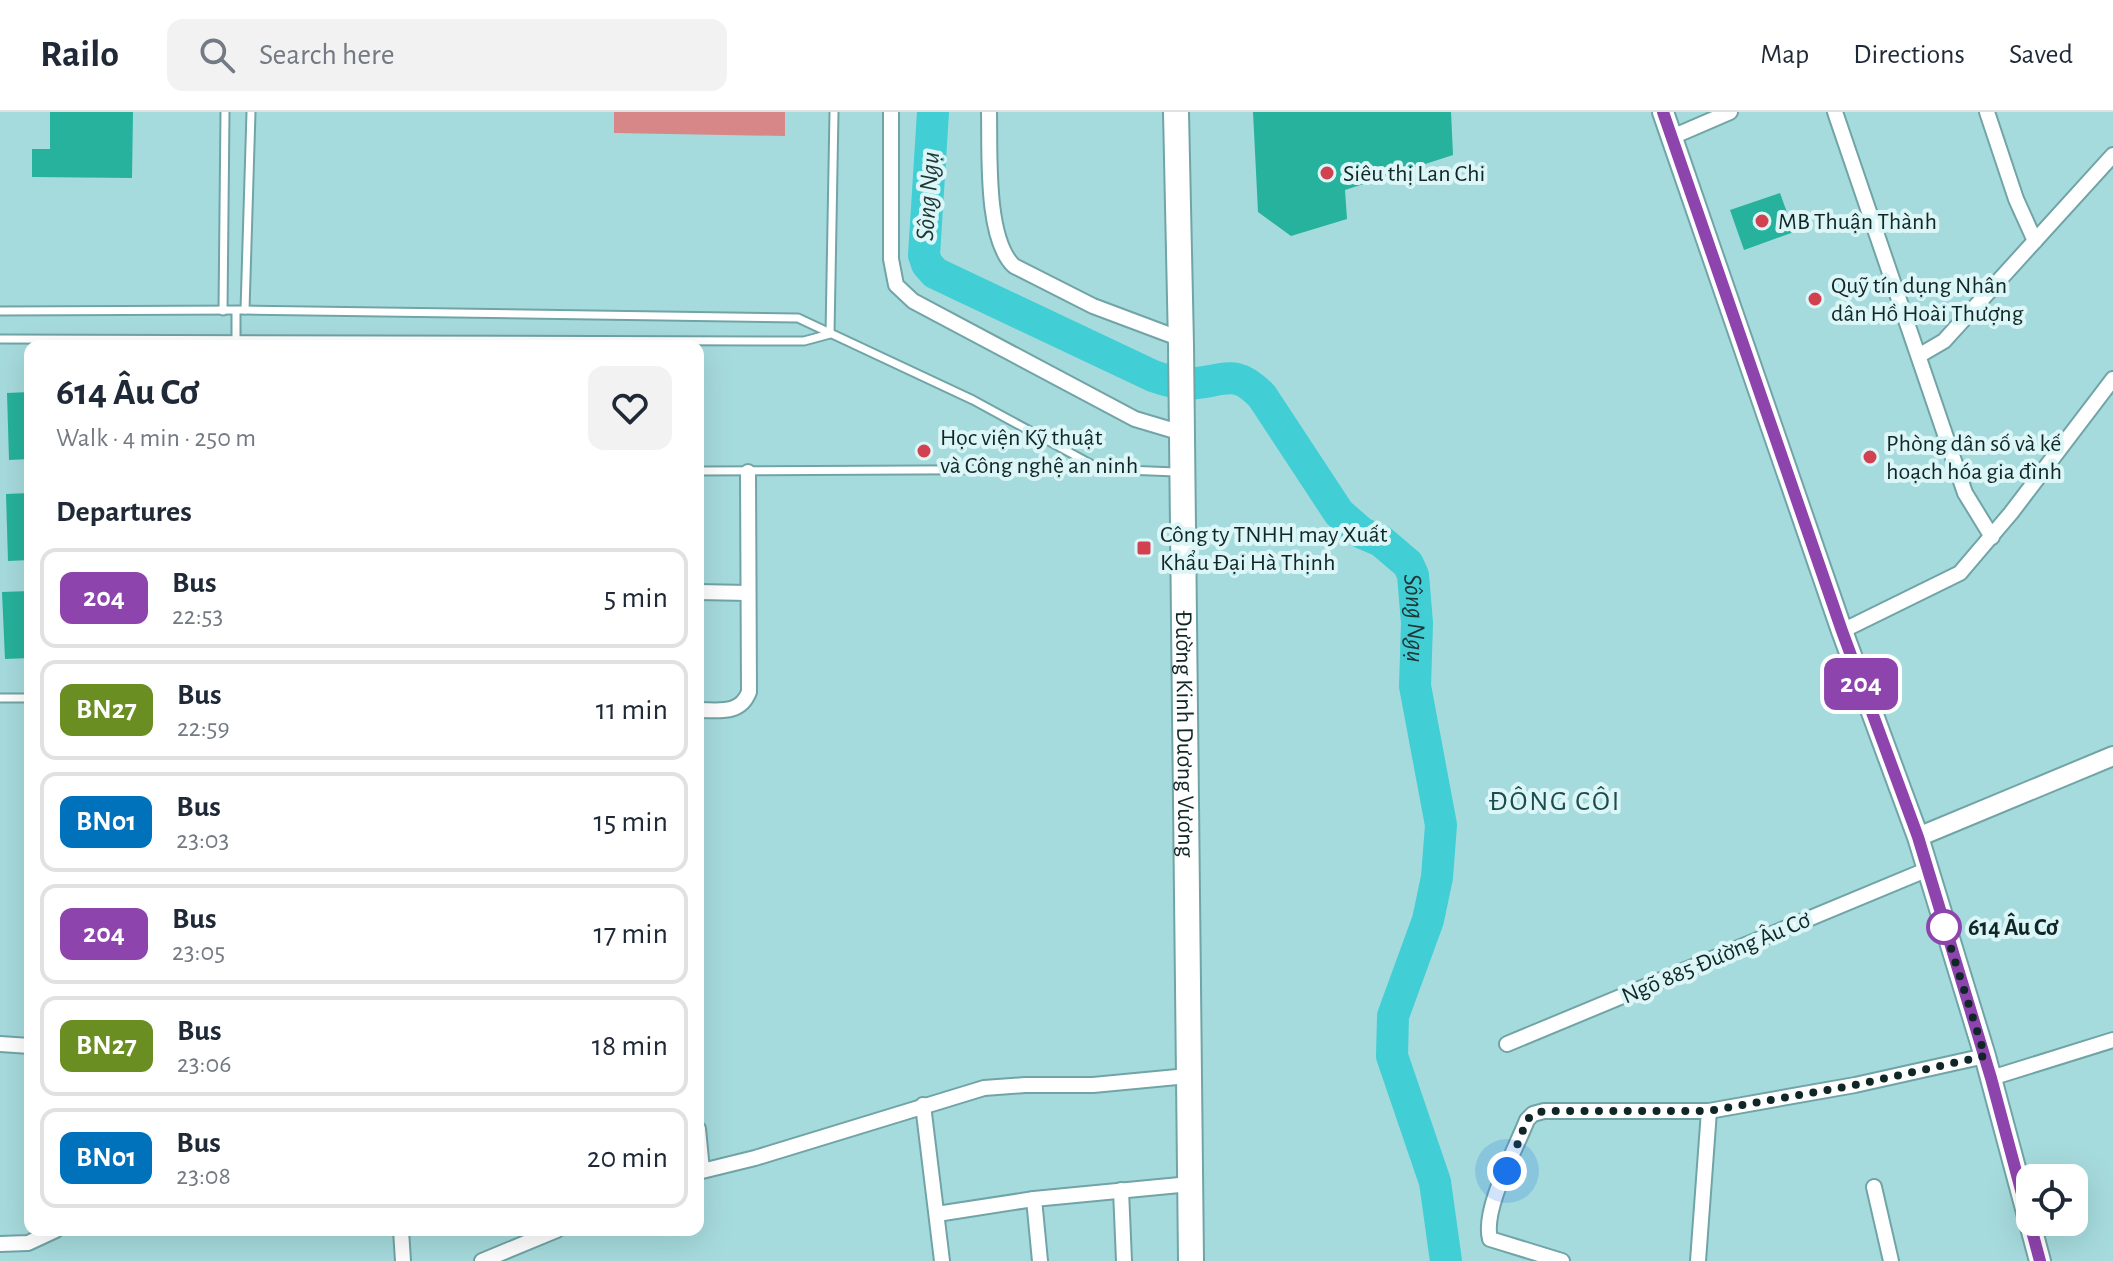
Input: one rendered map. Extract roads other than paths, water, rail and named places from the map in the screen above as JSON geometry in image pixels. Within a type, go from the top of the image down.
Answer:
[{"type":"highway","name":"Đường Kinh Dương Vương","points":[[1176,112],[1191,1261]]},
{"type":"main road","points":[[1663,112],[1842,631],[1918,837],[1985,1056],[2040,1261]]},
{"type":"street","points":[[891,112],[891,259],[896,285],[913,301],[1135,419],[1182,427]]},
{"type":"street","points":[[989,112],[994,219],[1005,257],[1014,266],[1093,306],[1181,342]]},
{"type":"street","points":[[1672,137],[1730,112]]},
{"type":"street","points":[[1835,112],[1965,493],[1992,537]]},
{"type":"street","points":[[1987,112],[2016,199],[2035,241]]},
{"type":"street","points":[[1920,355],[1944,341],[2113,155]]},
{"type":"street","points":[[1842,631],[1960,573],[1992,537],[2113,379]]},
{"type":"street","points":[[704,710],[736,709],[745,703],[749,692],[748,472]]},
{"type":"street","points":[[704,592],[748,593]]},
{"type":"street","points":[[1918,837],[2113,756]]},
{"type":"street","name":"Ngõ 885 Đường Âu Cơ","points":[[1507,1044],[1926,870]]},
{"type":"street","points":[[1991,1078],[2113,1040]]},
{"type":"street","points":[[0,1044],[24,1046]]},
{"type":"street","points":[[1562,1261],[1490,1239],[1487,1227],[1527,1120],[1533,1114],[1544,1111],[1709,1111],[1855,1085],[1985,1056]]},
{"type":"street","points":[[704,1170],[755,1158],[984,1088],[1093,1085],[1188,1076]]},
{"type":"street","points":[[923,1105],[942,1261]]},
{"type":"street","points":[[1698,1261],[1709,1111]]},
{"type":"street","points":[[937,1214],[1034,1199],[1190,1184]]},
{"type":"street","points":[[1874,1187],[1891,1261]]},
{"type":"street","points":[[1121,1190],[1124,1261]]},
{"type":"street","points":[[1034,1199],[1040,1261]]},
{"type":"street","points":[[0,1244],[28,1243],[43,1236]]},
{"type":"street","points":[[401,1236],[403,1261]]},
{"type":"street","points":[[482,1261],[542,1236]]},
{"type":"lane","points":[[223,311],[225,112]]},
{"type":"lane","points":[[245,310],[251,112]]},
{"type":"lane","points":[[830,334],[834,112]]},
{"type":"lane","points":[[0,311],[245,310],[798,318],[973,400],[1100,469]]},
{"type":"lane","points":[[236,311],[236,340]]},
{"type":"lane","points":[[704,341],[804,341],[830,334]]},
{"type":"lane","points":[[0,339],[79,340]]},
{"type":"lane","points":[[704,471],[1100,469],[1182,472]]},
{"type":"lane","points":[[0,698],[24,698]]},
{"type":"waterway","name":"Sông Ngụ","points":[[933,112],[924,255],[935,273],[1153,376],[1185,383],[1225,378],[1246,382],[1262,396],[1339,513],[1362,533],[1381,541],[1408,564],[1413,575],[1417,623],[1415,686],[1441,825],[1437,877],[1428,920],[1393,1016],[1392,1056],[1435,1182],[1446,1261]]},
{"type":"place","name":"Siêu thị Lan Chi","points":[[1327,173]]},
{"type":"place","name":"MB Thuận Thành","points":[[1762,221]]},
{"type":"place","name":"Quỹ tín dụng Nhân dân Hồ Hoài Thượng","points":[[1815,299]]},
{"type":"place","name":"Học viện Kỹ thuật và Công nghệ an ninh","points":[[924,451]]},
{"type":"place","name":"Phòng dân số và kế hoạch hóa gia đình","points":[[1870,457]]},
{"type":"place","name":"Công ty TNHH may Xuất Khẩu Đại Hà Thịnh","points":[[1144,548]]},
{"type":"place","name":"614 Âu Cơ","points":[[1944,927]]},
{"type":"district","name":"ĐÔNG CÔI","points":[[1555,800]]}]
